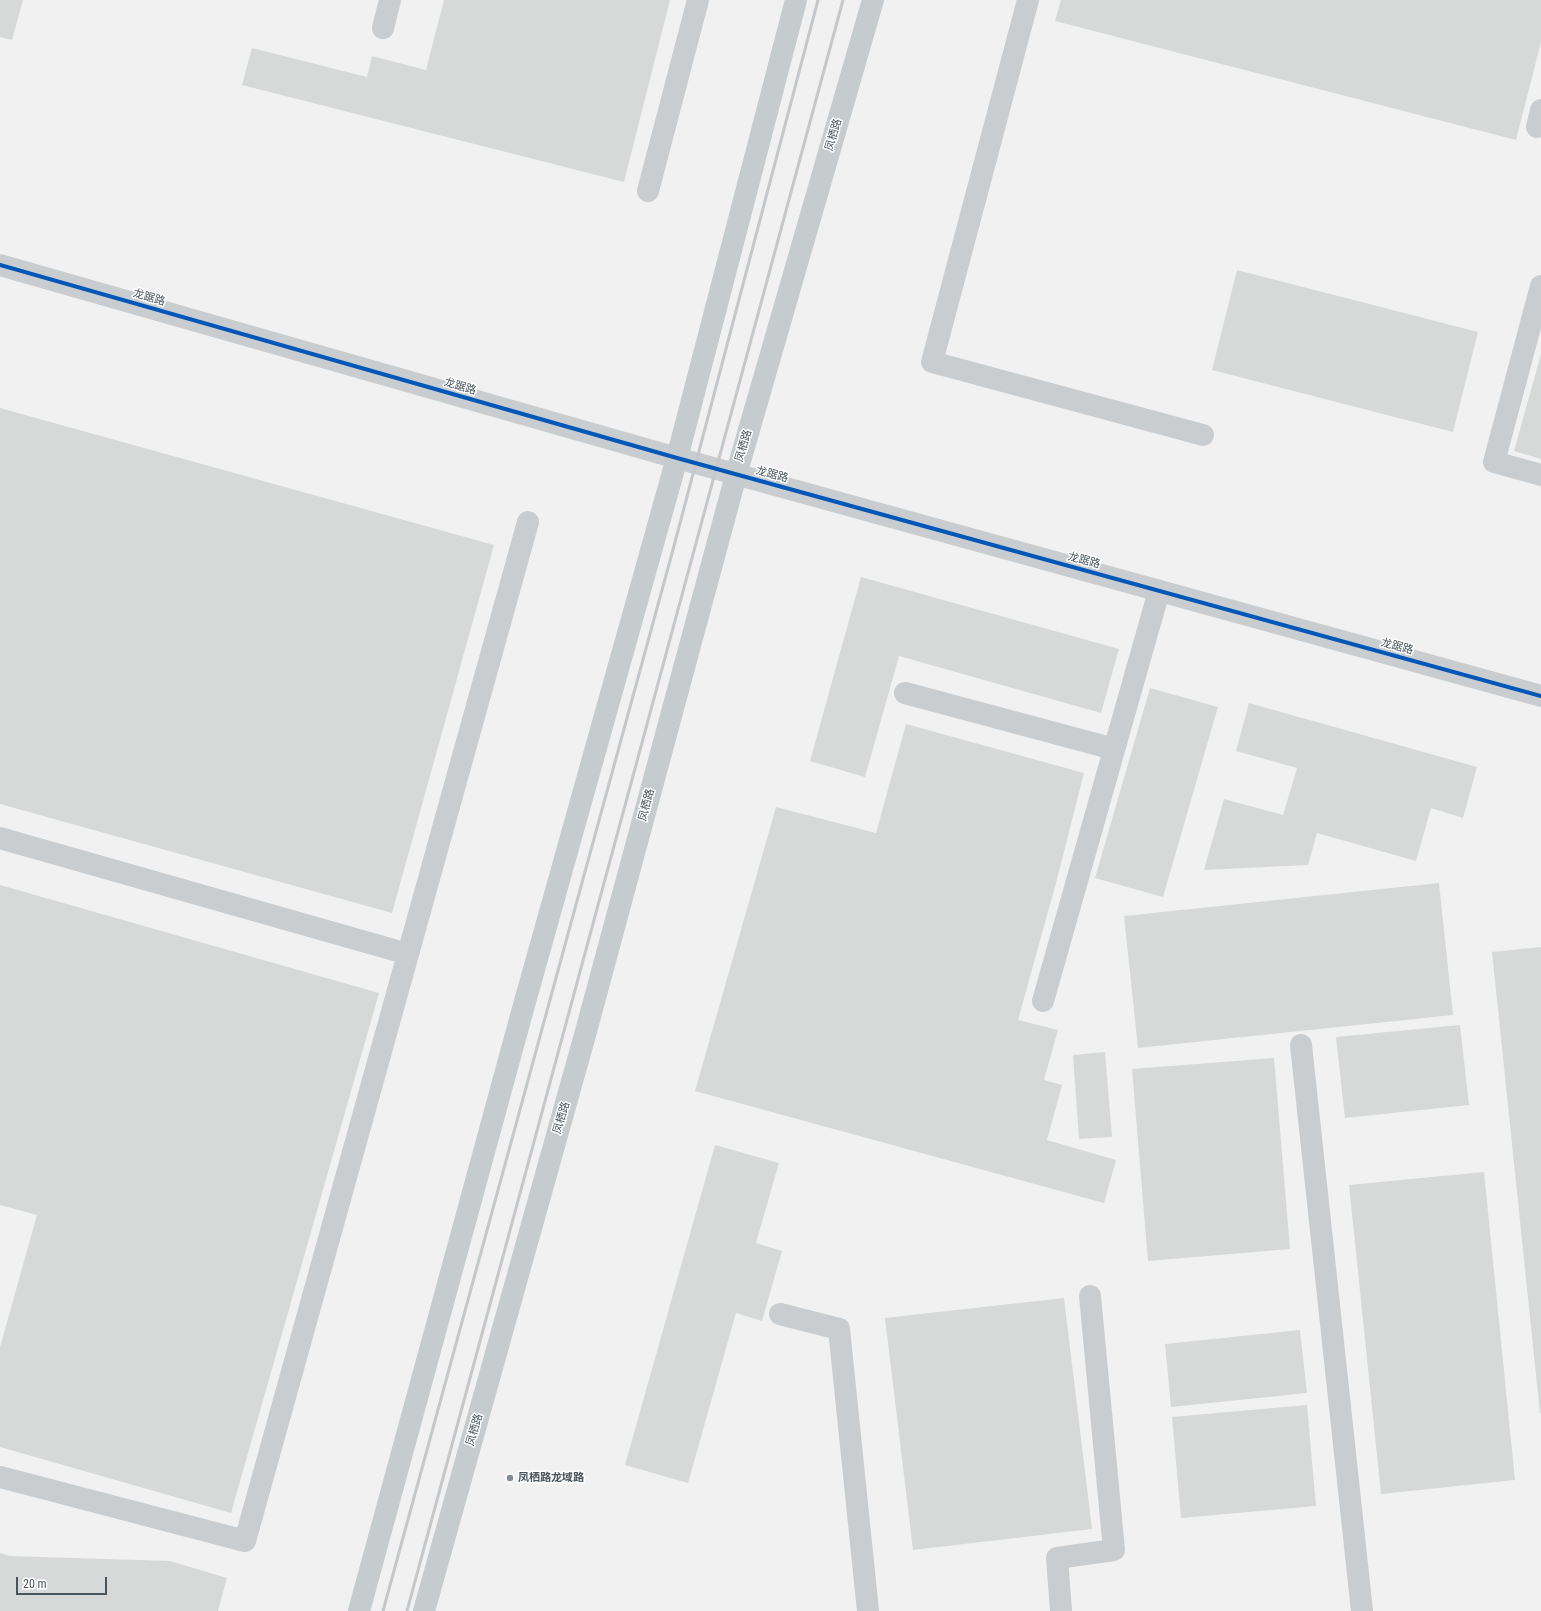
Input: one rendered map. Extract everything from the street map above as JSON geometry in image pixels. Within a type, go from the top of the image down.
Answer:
[{"type":"main road","points":[[359,1611],[521,1016],[677,458],[796,0]]},
{"type":"main road","name":"凤栖路","points":[[424,1611],[583,1043],[736,475],[873,0]]},
{"type":"street","points":[[383,28],[390,0]]},
{"type":"street","points":[[648,191],[698,0]]},
{"type":"street","points":[[1028,0],[932,362],[1203,435]]},
{"type":"street","name":"龙踞路","points":[[0,264],[736,475],[1541,696]]},
{"type":"street","points":[[1541,286],[1494,462],[1541,475]]},
{"type":"street","points":[[0,1477],[245,1541],[528,522]]},
{"type":"street","points":[[1043,1001],[1159,591]]},
{"type":"street","points":[[905,693],[1114,749]]},
{"type":"street","points":[[0,838],[408,954]]},
{"type":"street","points":[[1301,1045],[1362,1611]]},
{"type":"street","points":[[1061,1611],[1057,1558],[1114,1550],[1090,1296]]},
{"type":"street","points":[[780,1314],[839,1329],[868,1611]]},
{"type":"building","points":[[0,0],[23,0],[12,40],[0,37]]},
{"type":"building","points":[[444,0],[670,0],[624,182],[242,85],[252,48],[367,77],[372,56],[426,70]]},
{"type":"building","points":[[1061,0],[1541,0],[1541,42],[1516,140],[1055,21]]},
{"type":"building","points":[[1237,270],[1478,332],[1453,432],[1212,370]]},
{"type":"building","points":[[1541,354],[1541,459],[1514,451]]},
{"type":"building","points":[[0,408],[494,545],[392,913],[0,804]]},
{"type":"building","points":[[861,577],[1119,649],[1101,713],[899,656],[865,777],[810,761]]},
{"type":"building","points":[[1150,688],[1218,707],[1163,897],[1095,878]]},
{"type":"building","points":[[1249,703],[1477,767],[1463,818],[1431,808],[1416,861],[1317,833],[1308,865],[1204,870],[1224,799],[1283,815],[1297,768],[1236,751]]},
{"type":"building","points":[[906,724],[1084,773],[1056,883],[1018,1020],[1058,1030],[1044,1080],[1062,1085],[1047,1140],[1116,1160],[1104,1203],[695,1091],[776,807],[876,833]]},
{"type":"building","points":[[1439,883],[1453,1015],[1138,1048],[1124,916]]},
{"type":"building","points":[[0,885],[379,993],[231,1513],[0,1447],[0,1347],[37,1215],[0,1205]]},
{"type":"building","points":[[1541,947],[1541,1413],[1540,1413],[1492,952]]},
{"type":"building","points":[[1460,1025],[1469,1105],[1345,1118],[1336,1037]]},
{"type":"building","points":[[1105,1052],[1112,1137],[1079,1139],[1073,1055]]},
{"type":"building","points":[[1274,1058],[1290,1249],[1148,1261],[1132,1069]]},
{"type":"building","points":[[715,1145],[779,1163],[756,1243],[782,1251],[762,1321],[736,1313],[688,1483],[625,1465]]},
{"type":"building","points":[[1484,1172],[1515,1480],[1381,1494],[1349,1185]]},
{"type":"building","points":[[1064,1298],[1092,1529],[913,1550],[885,1318]]},
{"type":"building","points":[[1300,1330],[1307,1393],[1171,1407],[1165,1344]]},
{"type":"building","points":[[1307,1405],[1316,1506],[1181,1518],[1172,1417]]},
{"type":"building","points":[[0,1553],[10,1556],[170,1561],[227,1578],[218,1611],[0,1611]]},
{"type":"railway","points":[[383,1611],[674,546],[818,0]]},
{"type":"railway","points":[[407,1611],[843,0]]},
{"type":"cycle path","points":[[0,265],[677,458],[1541,696]]},
{"type":"place","name":"凤栖路龙域路","points":[[510,1478]]}]
